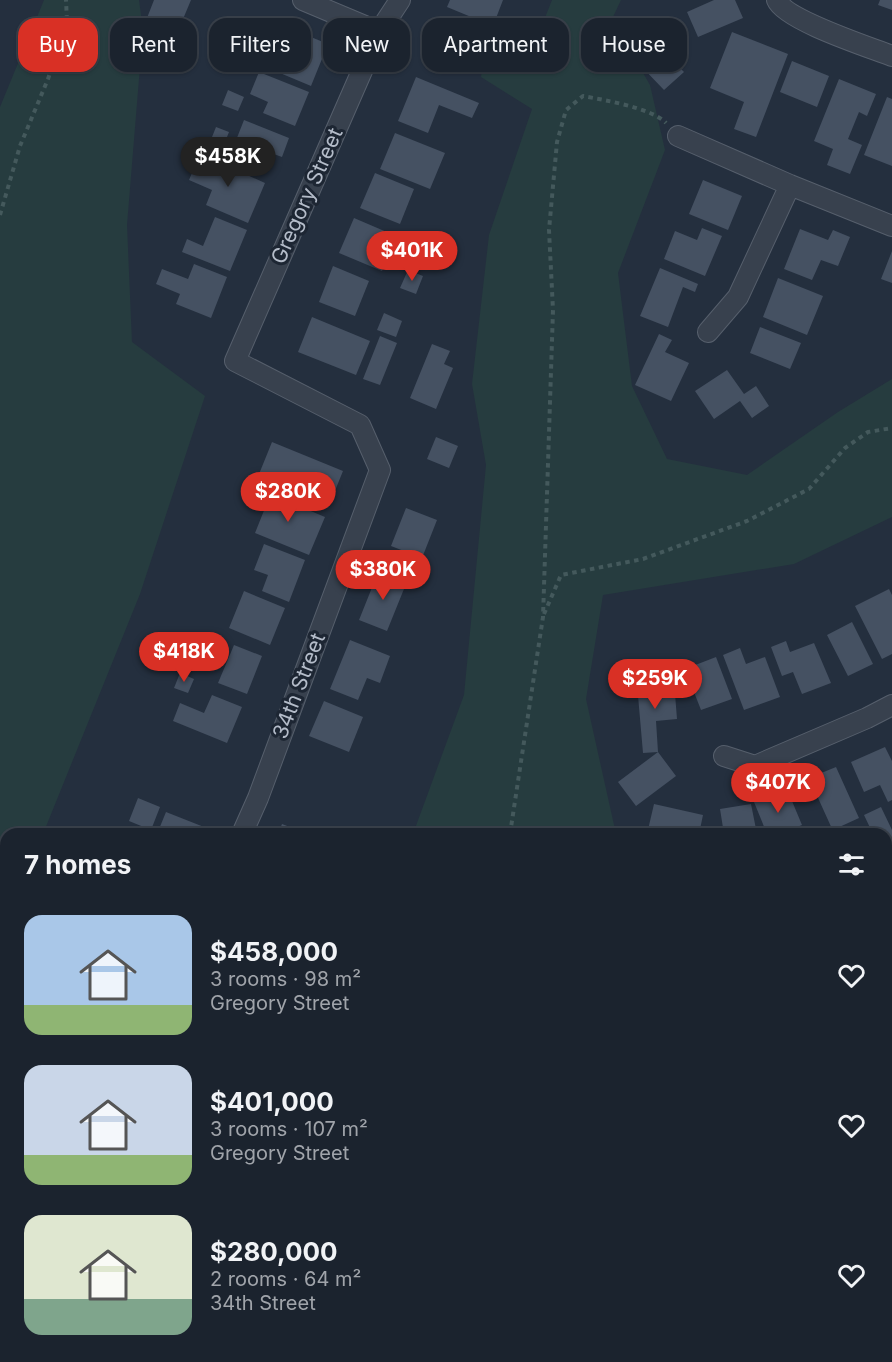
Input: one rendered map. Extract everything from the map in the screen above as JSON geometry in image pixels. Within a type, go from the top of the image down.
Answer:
[{"type":"street","points":[[303,0],[346,18]]},
{"type":"street","name":"Gregory Street","points":[[388,18],[400,0]]},
{"type":"street","points":[[777,0],[779,7],[799,19],[892,56]]},
{"type":"street","name":"Gregory Street","points":[[361,72],[235,361],[360,425],[380,470]]},
{"type":"street","points":[[678,136],[892,226]]},
{"type":"street","points":[[708,332],[738,297],[790,185]]},
{"type":"street","name":"34th Street","points":[[245,828],[262,787],[380,470]]},
{"type":"street","points":[[724,756],[755,766],[892,705]]},
{"type":"path","points":[[0,215],[20,146],[48,79],[67,22],[66,0]]},
{"type":"path","points":[[511,828],[543,617],[553,310],[549,230],[557,142],[566,110],[583,96],[660,117],[678,136]]},
{"type":"path","points":[[543,617],[561,575],[643,559],[747,521],[809,489],[845,448],[868,432],[892,428]]},
{"type":"green space","points":[[44,0],[139,0],[141,18],[110,18],[110,72],[140,72],[127,225],[132,342],[205,396],[140,594],[45,828],[0,828],[0,107],[18,63],[18,72],[98,72],[98,18],[37,18]]},
{"type":"green space","points":[[552,0],[621,0],[612,18],[581,18],[581,72],[643,72],[650,85],[665,150],[618,273],[632,386],[667,459],[747,475],[838,412],[892,379],[892,517],[794,564],[603,595],[586,699],[615,828],[415,828],[464,695],[486,465],[472,384],[489,235],[532,109],[481,77],[482,72],[569,72],[569,18],[545,18]]},
{"type":"building","points":[[154,0],[191,0],[183,18],[147,18]]},
{"type":"building","points":[[450,0],[503,0],[496,18],[474,18],[447,7]]},
{"type":"building","points":[[714,0],[735,0],[743,18],[698,37],[687,12]]},
{"type":"building","points":[[880,0],[892,0],[892,10],[878,5]]},
{"type":"building","points":[[732,32],[788,54],[756,137],[734,129],[744,102],[710,88]]},
{"type":"building","points":[[311,37],[323,42],[323,56],[311,86],[278,72],[311,72]]},
{"type":"building","points":[[792,61],[829,76],[817,107],[780,92]]},
{"type":"building","points":[[259,72],[309,92],[295,126],[263,113],[268,102],[250,94]]},
{"type":"building","points":[[647,72],[684,72],[664,90]]},
{"type":"building","points":[[416,77],[479,103],[472,118],[439,105],[428,133],[398,121]]},
{"type":"building","points":[[839,79],[876,94],[867,116],[859,112],[848,139],[862,145],[850,174],[827,165],[833,149],[814,141]]},
{"type":"building","points":[[228,90],[244,97],[238,111],[222,105]]},
{"type":"building","points":[[887,97],[892,99],[892,166],[864,155]]},
{"type":"building","points":[[244,120],[289,138],[282,157],[268,152],[262,166],[231,153]]},
{"type":"building","points":[[216,127],[229,132],[219,157],[206,152]]},
{"type":"building","points":[[395,133],[445,153],[430,189],[380,169]]},
{"type":"building","points":[[200,154],[265,183],[248,223],[206,205],[212,190],[189,180]]},
{"type":"building","points":[[375,173],[414,189],[400,224],[360,208]]},
{"type":"building","points":[[703,180],[742,196],[728,230],[689,214]]},
{"type":"building","points":[[215,217],[247,230],[230,271],[182,252],[187,239],[203,246]]},
{"type":"building","points":[[354,218],[396,236],[382,271],[339,253]]},
{"type":"building","points":[[702,228],[722,236],[705,276],[664,259],[675,231],[697,240]]},
{"type":"building","points":[[800,229],[828,240],[833,230],[850,237],[838,266],[821,260],[812,280],[784,269]]},
{"type":"building","points":[[892,251],[892,283],[881,279]]},
{"type":"building","points":[[194,264],[227,277],[211,318],[176,304],[180,294],[156,284],[162,269],[188,279]]},
{"type":"building","points":[[333,266],[369,281],[355,316],[319,302]]},
{"type":"building","points":[[660,268],[698,284],[695,292],[683,287],[668,327],[640,316]]},
{"type":"building","points":[[408,270],[423,276],[416,294],[400,288]]},
{"type":"building","points":[[778,278],[823,296],[807,335],[763,317]]},
{"type":"building","points":[[384,313],[402,321],[396,337],[377,330]]},
{"type":"building","points":[[312,317],[370,341],[356,375],[298,352]]},
{"type":"building","points":[[760,327],[801,343],[790,369],[750,353]]},
{"type":"building","points":[[659,334],[672,340],[665,352],[689,363],[671,401],[635,385]]},
{"type":"building","points":[[380,336],[397,343],[380,385],[363,379]]},
{"type":"building","points":[[432,344],[450,351],[444,364],[453,368],[436,409],[410,398]]},
{"type":"building","points":[[727,370],[744,394],[756,386],[769,406],[752,418],[740,401],[714,419],[695,391]]},
{"type":"building","points":[[436,437],[458,446],[449,468],[427,459]]},
{"type":"building","points":[[272,442],[343,471],[328,508],[257,479]]},
{"type":"building","points":[[258,489],[325,517],[309,555],[255,533],[265,508],[252,503]]},
{"type":"building","points":[[406,508],[437,520],[422,558],[391,546]]},
{"type":"building","points":[[264,544],[305,560],[289,602],[262,591],[268,575],[254,570]]},
{"type":"building","points":[[391,573],[408,579],[387,631],[359,620],[377,575],[389,580]]},
{"type":"building","points":[[889,589],[892,595],[892,654],[882,659],[855,606]]},
{"type":"building","points":[[244,591],[285,608],[270,645],[229,628]]},
{"type":"building","points":[[852,622],[873,664],[848,676],[827,635]]},
{"type":"building","points":[[350,640],[390,656],[380,683],[367,678],[358,700],[330,689]]},
{"type":"building","points":[[786,641],[790,652],[814,643],[831,683],[802,694],[793,672],[782,676],[771,647]]},
{"type":"building","points":[[234,645],[262,656],[247,694],[218,683]]},
{"type":"building","points":[[740,648],[746,664],[765,657],[780,697],[744,710],[723,655]]},
{"type":"building","points":[[716,657],[732,699],[701,710],[685,669]]},
{"type":"building","points":[[180,673],[194,679],[188,693],[174,688]]},
{"type":"building","points":[[674,681],[677,719],[656,721],[658,752],[643,753],[637,684]]},
{"type":"building","points":[[212,695],[242,707],[227,743],[173,721],[180,703],[204,713]]},
{"type":"building","points":[[324,701],[363,717],[349,752],[309,736]]},
{"type":"building","points":[[885,747],[892,761],[892,800],[888,802],[880,785],[864,792],[851,762]]},
{"type":"building","points":[[658,752],[676,776],[636,806],[618,782]]},
{"type":"building","points":[[836,767],[859,818],[837,828],[832,828],[809,778]]},
{"type":"building","points":[[787,789],[802,825],[794,828],[765,828],[754,802]]},
{"type":"building","points":[[138,798],[160,807],[152,828],[129,821]]},
{"type":"building","points":[[654,804],[703,815],[700,828],[648,828]]},
{"type":"building","points":[[751,804],[756,828],[723,828],[720,809]]},
{"type":"building","points":[[881,807],[891,828],[870,828],[864,815]]},
{"type":"building","points":[[166,812],[204,827],[204,828],[159,828]]},
{"type":"building","points":[[282,824],[292,828],[280,828]]}]
